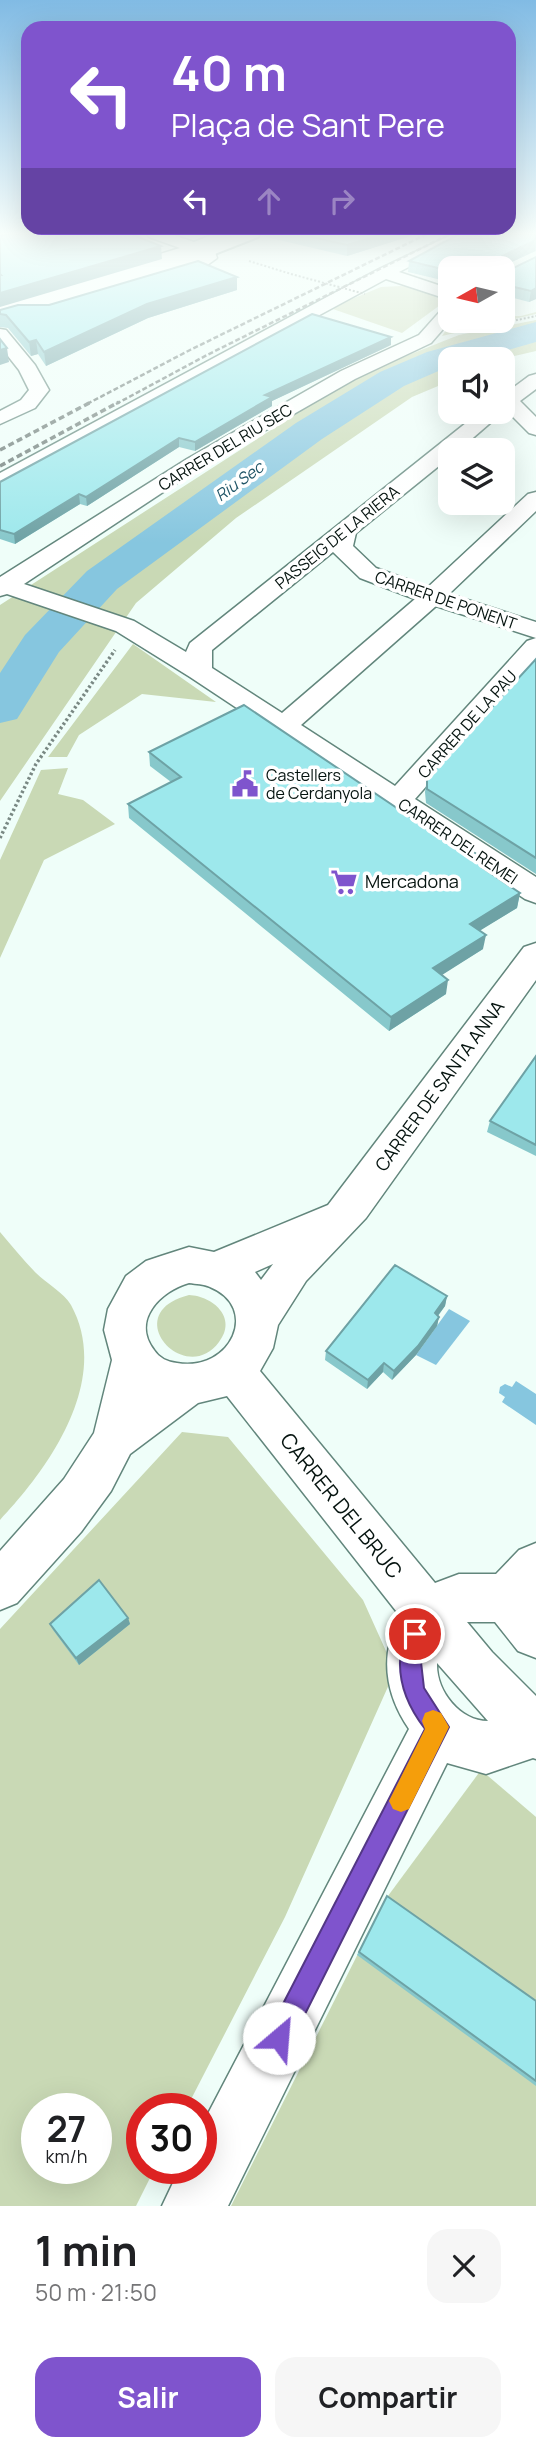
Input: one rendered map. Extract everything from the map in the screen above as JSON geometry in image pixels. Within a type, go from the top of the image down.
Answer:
[{"type":"street","points":[[0,418],[29,404],[37,397],[36,383],[2,337]]},
{"type":"street","points":[[0,482],[267,337]]},
{"type":"street","name":"CARRER DEL RIU SEC","points":[[4,586],[194,463],[348,375],[427,337]]},
{"type":"street","name":"PASSEIG DE LA RIERA","points":[[515,396],[536,380]]},
{"type":"street","points":[[515,415],[536,429]]},
{"type":"street","name":"PASSEIG DE LA RIERA","points":[[199,671],[199,648],[479,424]]},
{"type":"street","points":[[283,726],[432,597],[536,499]]},
{"type":"street","name":"CARRER DE PONENT","points":[[345,531],[341,547],[368,573],[432,597],[536,630]]},
{"type":"street","name":"CARRER DEL REMEI","points":[[4,586],[125,626],[199,671],[230,702],[283,726],[536,892]]},
{"type":"street","name":"CARRER DE LA PAU","points":[[398,801],[536,646]]},
{"type":"street","name":"CARRER DE SANTA ANNA","points":[[258,1319],[292,1269],[352,1206],[536,955]]},
{"type":"street","name":"CARRER DE SANTA ANNA","points":[[218,1269],[342,1215]]},
{"type":"street","points":[[204,1266],[234,1277],[255,1303],[258,1319],[256,1338],[247,1356],[233,1371],[212,1381],[188,1385],[167,1381],[148,1372],[134,1358],[126,1342],[124,1324],[128,1307],[139,1290],[155,1276],[174,1267],[204,1266]]},
{"type":"street","points":[[0,1586],[46,1538],[80,1494],[114,1438],[134,1358]]},
{"type":"street","name":"CARRER DEL BRUC","points":[[233,1371],[474,1670],[535,1729]]},
{"type":"street","points":[[114,1438],[188,1385]]},
{"type":"street","points":[[526,1599],[466,1597],[451,1601],[429,1615],[415,1634],[410,1662],[413,1688],[418,1702],[438,1727],[453,1738],[475,1746],[498,1747],[535,1729]]},
{"type":"street","points":[[194,2206],[438,1727]]},
{"type":"path","points":[[0,838],[36,764],[109,662],[125,626]]},
{"type":"green space","points":[[454,337],[536,337],[536,351],[515,356],[515,347],[438,347],[438,386],[412,397],[236,518],[136,603],[0,801],[0,605],[353,377]]},
{"type":"green space","points":[[133,644],[216,702],[142,694],[79,735],[67,757],[48,757]]},
{"type":"green space","points":[[68,768],[58,794],[83,800],[115,824],[44,860],[0,958],[0,860],[41,770]]},
{"type":"green space","points":[[0,1232],[31,1268],[71,1305],[82,1334],[84,1363],[79,1392],[55,1449],[38,1475],[0,1520]]},
{"type":"green space","points":[[189,1295],[198,1296],[214,1304],[224,1317],[226,1325],[219,1342],[205,1354],[190,1357],[176,1352],[164,1343],[158,1330],[159,1316],[168,1304]]},
{"type":"green space","points":[[182,1432],[228,1437],[363,1600],[395,1671],[285,1917],[194,2093],[126,2093],[126,2184],[147,2184],[136,2206],[0,2206],[0,1629]]},
{"type":"green space","points":[[481,1770],[536,1817],[536,2206],[231,2206],[385,1900]]},
{"type":"water","points":[[449,1309],[470,1321],[436,1365],[416,1355]]},
{"type":"water","points":[[516,1381],[536,1394],[536,1425],[502,1402],[505,1397],[499,1393],[500,1387],[505,1384],[512,1387]]},
{"type":"building","points":[[25,337],[76,337],[44,352],[36,340],[29,342]]},
{"type":"building","points":[[269,337],[391,337],[265,395],[272,397],[195,442],[179,438],[86,497],[79,494],[14,534],[0,530],[0,482]]},
{"type":"building","points":[[0,339],[7,348],[0,350]]},
{"type":"building","points":[[536,659],[536,858],[427,789],[427,778]]},
{"type":"building","name":"Mercadona","points":[[244,705],[431,831],[430,824],[495,866],[483,868],[520,893],[470,924],[486,935],[433,968],[448,980],[391,1017],[128,804],[181,777],[149,752]]},
{"type":"building","points":[[536,1056],[536,1145],[490,1121]]},
{"type":"building","points":[[395,1265],[447,1296],[435,1313],[439,1317],[418,1346],[394,1371],[384,1363],[368,1380],[326,1351]]},
{"type":"building","points":[[99,1580],[128,1618],[76,1658],[50,1624]]},
{"type":"building","points":[[387,1896],[536,2001],[536,2081],[359,1952]]},
{"type":"waterway","name":"Riu Sec","points":[[0,709],[41,645],[102,580],[309,431],[392,379],[439,359],[518,337]]},
{"type":"railway","points":[[87,404],[217,337]]},
{"type":"railway","points":[[116,404],[243,337]]},
{"type":"railway","points":[[0,450],[91,402]]},
{"type":"railway","points":[[0,466],[119,402]]},
{"type":"slow traffic","points":[[401,1801],[438,1727],[433,1721]]},
{"type":"place","name":"Castellers de Cerdanyola","points":[[245,784]]},
{"type":"place","name":"Mercadona","points":[[344,882]]},
{"type":"route","points":[[279,2038],[438,1727],[418,1702],[413,1688],[410,1662],[415,1634]]}]
